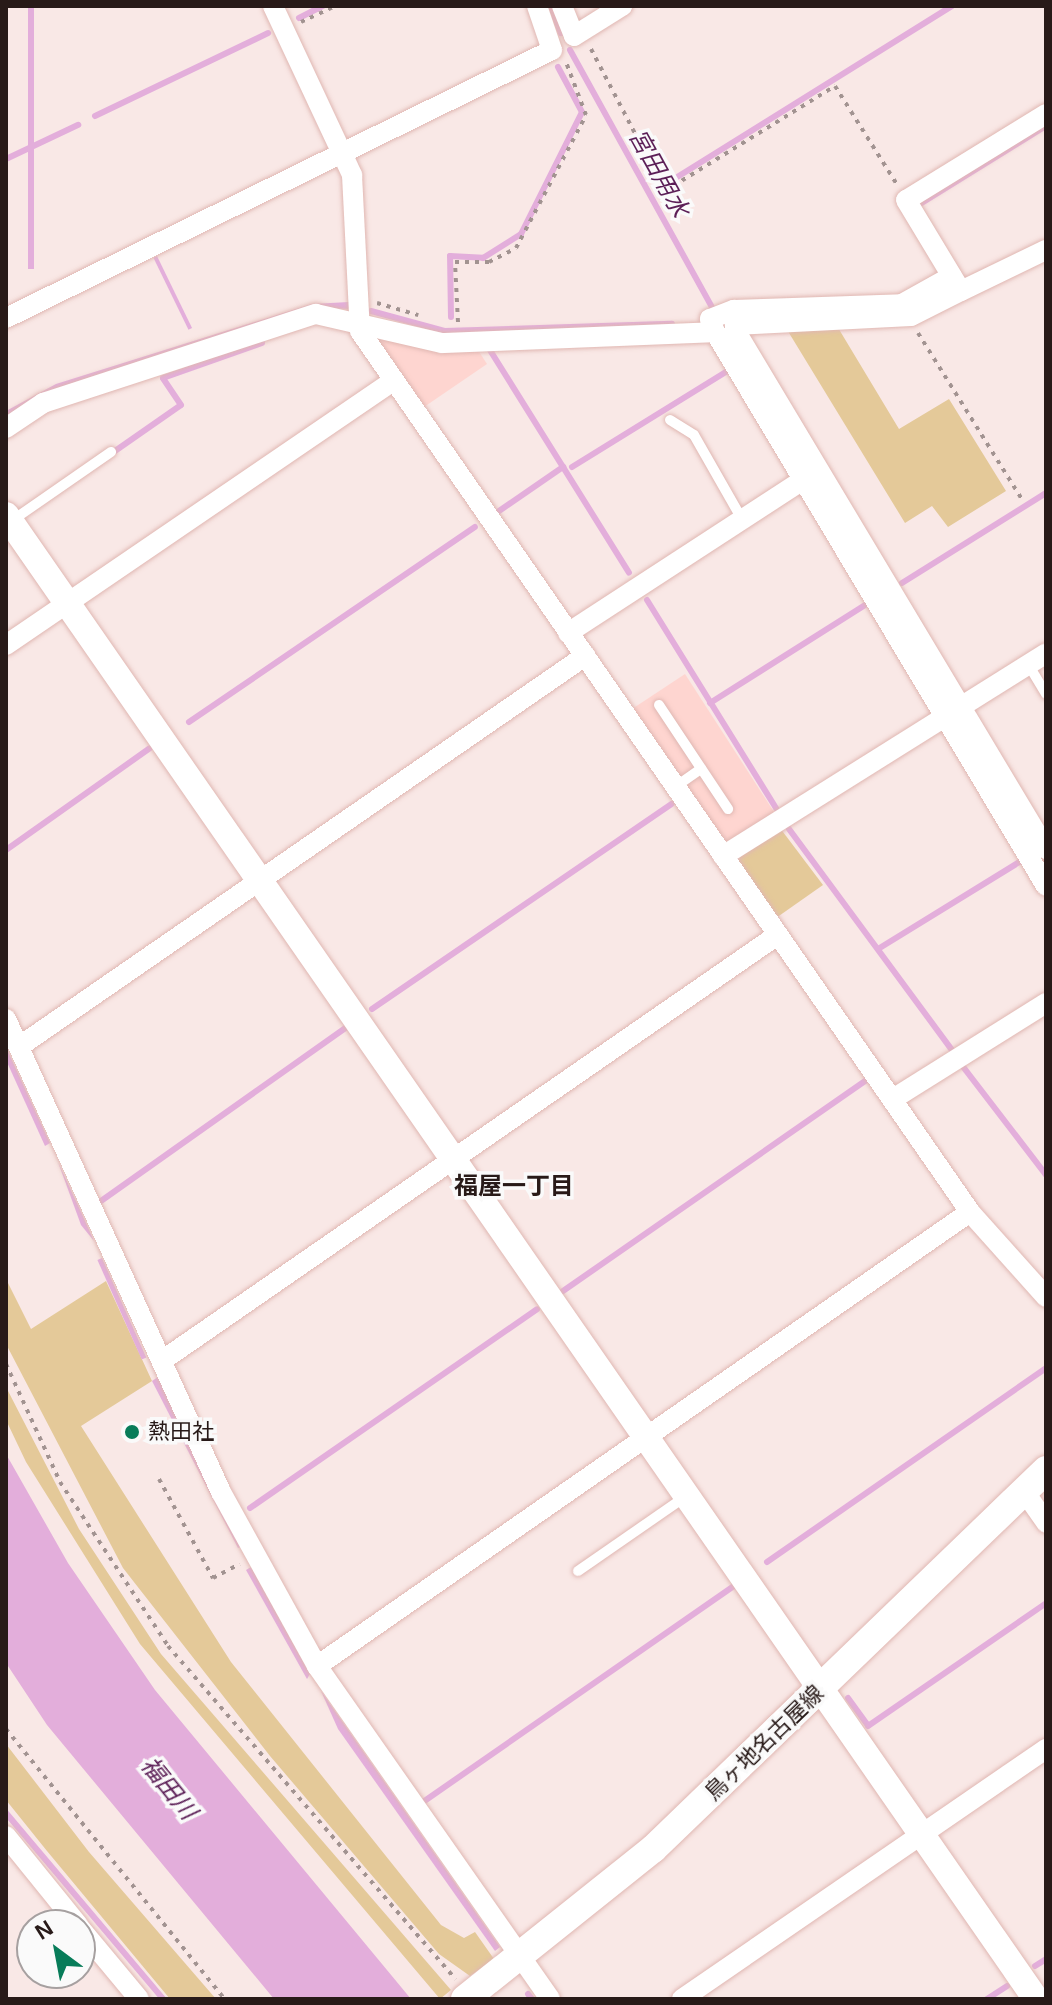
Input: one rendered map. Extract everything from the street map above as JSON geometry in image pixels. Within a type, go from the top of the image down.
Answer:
[{"type":"main road","name":"鳥ヶ地名古屋線","points":[[468,1997],[653,1849],[1046,1470]]},
{"type":"street","points":[[273,6],[345,156],[360,320],[393,381],[970,1212],[1046,1297]]},
{"type":"street","points":[[537,6],[552,50]]},
{"type":"street","points":[[562,6],[581,32]]},
{"type":"street","points":[[6,318],[345,156],[552,50],[622,6]]},
{"type":"street","points":[[957,284],[906,200],[1046,114]]},
{"type":"street","points":[[1046,250],[957,284],[905,310],[710,319],[804,479],[1046,849]]},
{"type":"street","points":[[6,428],[43,403],[316,314],[360,320],[442,343],[715,332]]},
{"type":"street","points":[[734,317],[953,711],[1046,886]]},
{"type":"street","points":[[6,645],[393,381]]},
{"type":"street","points":[[568,633],[804,479]]},
{"type":"street","points":[[9,523],[1036,1999]]},
{"type":"street","points":[[20,1046],[585,656]]},
{"type":"street","points":[[723,856],[1037,658]]},
{"type":"street","points":[[163,1360],[776,936]]},
{"type":"street","points":[[893,1099],[1046,1003]]},
{"type":"street","points":[[6,1019],[256,1555],[317,1666],[550,1999]]},
{"type":"street","points":[[317,1666],[970,1212]]},
{"type":"street","points":[[1024,1491],[1046,1523]]},
{"type":"street","points":[[682,1999],[1046,1749]]},
{"type":"street","points":[[6,1836],[13,1861],[62,1909]]},
{"type":"street","points":[[96,1947],[139,1999]]},
{"type":"lane","points":[[670,420],[694,435],[742,519]]},
{"type":"lane","points":[[9,523],[111,452]]},
{"type":"lane","points":[[1037,658],[1046,694]]},
{"type":"lane","points":[[659,705],[728,809]]},
{"type":"lane","points":[[675,787],[701,769]]},
{"type":"lane","points":[[578,1571],[686,1497]]},
{"type":"path","points":[[285,30],[335,6]]},
{"type":"path","points":[[581,32],[665,191],[835,86],[906,200]]},
{"type":"path","points":[[444,322],[458,322],[455,262],[489,262],[516,248],[586,115],[563,57],[552,50]]},
{"type":"path","points":[[359,297],[430,318]]},
{"type":"path","points":[[905,310],[1023,501]]},
{"type":"path","points":[[6,1364],[60,1482],[168,1646],[366,1885],[468,1997]]},
{"type":"path","points":[[159,1479],[213,1578],[256,1555]]},
{"type":"path","points":[[6,1729],[225,1999]]},
{"type":"shaded area","points":[[837,326],[899,429],[949,399],[1006,491],[948,527],[932,506],[905,523],[786,328]]},
{"type":"shaded area","points":[[372,333],[476,347],[487,364],[424,407]]},
{"type":"shaded area","points":[[685,674],[776,815],[732,843],[723,841],[632,709]]},
{"type":"shaded area","points":[[780,828],[823,885],[776,918],[738,863],[742,852]]},
{"type":"shaded area","points":[[6,1279],[31,1329],[106,1281],[152,1381],[81,1426],[231,1662],[441,1925],[464,1938],[475,1932],[494,1959],[470,1976],[439,1954],[270,1756],[123,1568],[6,1344]]},
{"type":"shaded area","points":[[6,1387],[79,1529],[161,1654],[451,1990],[440,1999],[140,1644],[26,1462],[6,1420]]},
{"type":"shaded area","points":[[6,1744],[89,1852],[216,1999],[170,1999],[6,1800]]},
{"type":"water","points":[[28,6],[34,6],[34,269],[28,269]]},
{"type":"water","points":[[157,256],[192,328],[188,330],[153,258]]},
{"type":"water","points":[[349,302],[350,309],[322,308],[6,420],[6,411],[56,384],[312,304]]},
{"type":"water","points":[[6,1047],[50,1143],[45,1146],[6,1060]]},
{"type":"water","points":[[58,1162],[82,1214],[94,1241],[81,1225]]},
{"type":"water","points":[[102,1258],[146,1358],[142,1360],[97,1260]]},
{"type":"water","points":[[158,1377],[240,1547],[238,1548],[152,1381]]},
{"type":"water","name":"福田川","points":[[6,1454],[68,1563],[155,1690],[411,1999],[274,1999],[47,1725],[6,1663]]},
{"type":"water","points":[[251,1567],[310,1674],[307,1679],[246,1570]]},
{"type":"water","points":[[321,1691],[500,1947],[495,1951],[338,1729]]},
{"type":"waterway","points":[[299,18],[323,6]]},
{"type":"waterway","name":"宮田用水","points":[[551,6],[561,33]]},
{"type":"waterway","points":[[666,184],[952,6]]},
{"type":"waterway","points":[[95,116],[268,33]]},
{"type":"waterway","name":"宮田用水","points":[[570,50],[715,313]]},
{"type":"waterway","points":[[451,317],[450,256],[483,258],[521,234],[582,112],[558,67]]},
{"type":"waterway","points":[[6,159],[78,125]]},
{"type":"waterway","points":[[920,204],[1046,126]]},
{"type":"waterway","points":[[371,311],[445,331],[672,324]]},
{"type":"waterway","points":[[115,451],[181,405],[163,378],[262,343]]},
{"type":"waterway","points":[[488,347],[629,573]]},
{"type":"waterway","points":[[572,467],[729,370]]},
{"type":"waterway","points":[[499,511],[563,467]]},
{"type":"waterway","points":[[902,583],[1046,493]]},
{"type":"waterway","points":[[189,722],[475,527]]},
{"type":"waterway","points":[[647,600],[776,808]]},
{"type":"waterway","points":[[710,703],[865,605]]},
{"type":"waterway","points":[[6,850],[150,748]]},
{"type":"waterway","points":[[372,1009],[671,804]]},
{"type":"waterway","points":[[789,829],[952,1050]]},
{"type":"waterway","points":[[878,949],[1021,861]]},
{"type":"waterway","points":[[101,1201],[345,1028]]},
{"type":"waterway","points":[[964,1068],[1046,1175]]},
{"type":"waterway","points":[[563,1291],[867,1080]]},
{"type":"waterway","points":[[250,1508],[537,1309]]},
{"type":"waterway","points":[[767,1562],[1046,1368]]},
{"type":"waterway","points":[[423,1802],[734,1586]]},
{"type":"waterway","points":[[848,1698],[868,1726],[1046,1603]]},
{"type":"waterway","points":[[6,1813],[163,1999]]},
{"type":"waterway","points":[[1035,1966],[1046,1959]]},
{"type":"waterway","points":[[987,1999],[1007,1986]]},
{"type":"waterway","points":[[528,1994],[532,1999]]},
{"type":"place","name":"熱田社","points":[[132,1432]]},
{"type":"district","name":"福屋一丁目","points":[[514,1186]]}]
